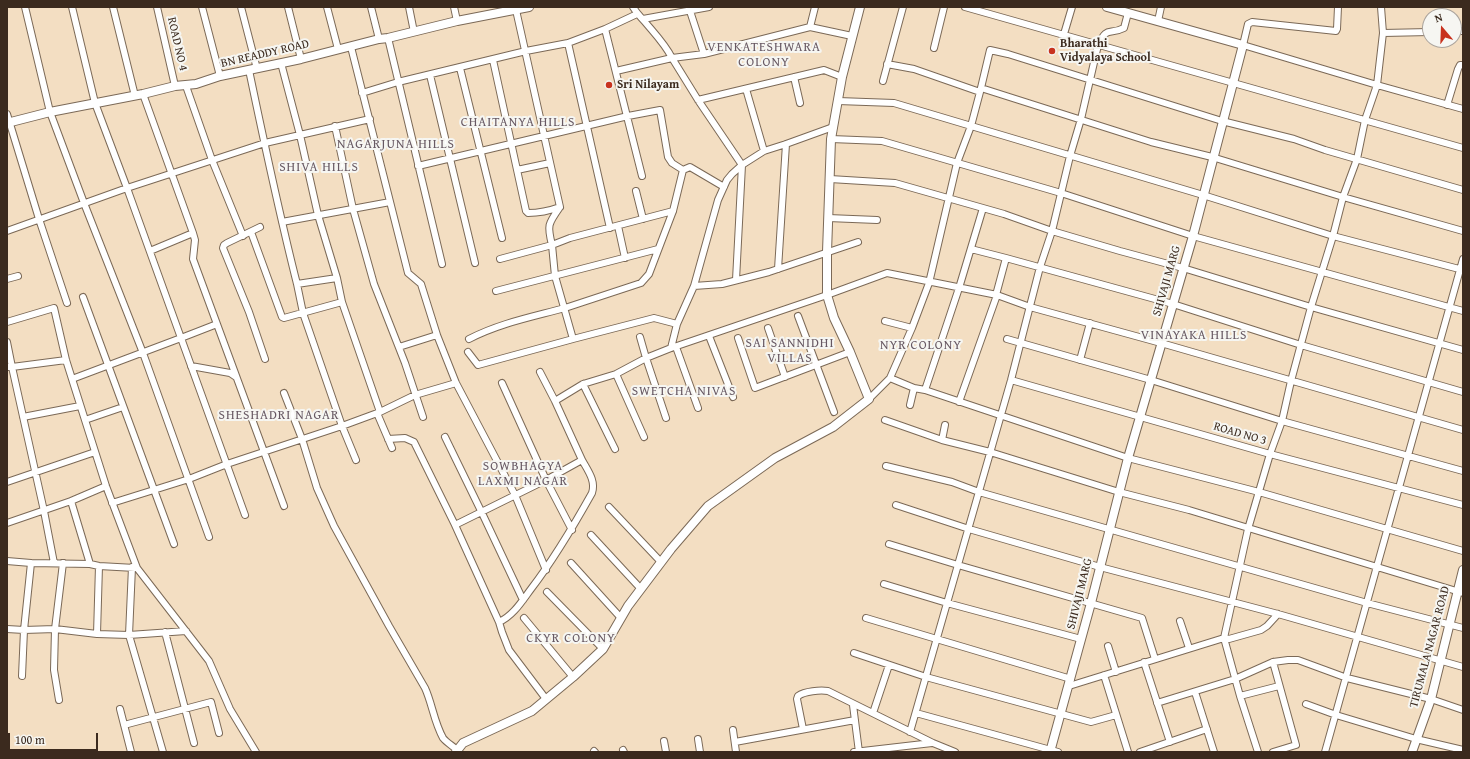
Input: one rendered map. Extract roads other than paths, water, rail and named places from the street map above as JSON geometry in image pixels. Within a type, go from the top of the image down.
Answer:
[{"type":"street","points":[[25,7],[50,112],[143,353],[209,537]]},
{"type":"street","points":[[72,7],[95,103],[245,515]]},
{"type":"street","points":[[113,7],[139,95],[193,233],[195,240],[193,259],[284,506]]},
{"type":"street","name":"ROAD NO 4","points":[[157,7],[175,86]]},
{"type":"street","points":[[202,7],[220,76]]},
{"type":"street","points":[[241,7],[265,143],[303,313],[342,426],[356,460]]},
{"type":"street","points":[[288,7],[300,59]]},
{"type":"street","points":[[327,7],[338,48]]},
{"type":"street","points":[[371,7],[384,39],[398,82],[442,264]]},
{"type":"street","points":[[409,7],[414,32]]},
{"type":"street","points":[[454,7],[457,21]]},
{"type":"street","name":"BN READDY ROAD","points":[[8,123],[50,112],[139,95],[175,86],[186,86],[220,76],[300,59],[338,48],[351,47],[502,10],[516,10],[529,7]]},
{"type":"street","points":[[633,7],[637,14],[643,19],[665,46],[698,100],[742,165],[736,280]]},
{"type":"street","points":[[643,19],[709,7]]},
{"type":"street","points":[[810,28],[815,7]]},
{"type":"street","points":[[860,7],[842,77],[831,139],[827,295],[834,318],[850,352],[869,399]]},
{"type":"street","points":[[883,81],[903,7]]},
{"type":"street","points":[[934,48],[944,7]]},
{"type":"street","points":[[965,7],[1463,148]]},
{"type":"street","points":[[1064,34],[1072,7]]},
{"type":"street","points":[[1107,7],[1117,8],[1128,13],[1243,45],[1376,86],[1463,110]]},
{"type":"street","points":[[1158,21],[1161,7]]},
{"type":"street","points":[[1243,45],[1248,24],[1252,22],[1333,32],[1336,31],[1338,29],[1338,7]]},
{"type":"street","points":[[1258,752],[1240,696],[1224,638],[1248,529],[1270,454],[1282,421],[1311,306],[1334,236],[1343,197],[1357,159],[1365,120],[1376,86],[1383,33],[1381,7]]},
{"type":"street","points":[[516,10],[560,207],[549,224],[548,229],[552,245],[555,276],[573,339]]},
{"type":"street","points":[[690,11],[704,54]]},
{"type":"street","points":[[910,732],[1001,416],[1040,267],[1052,231],[1070,156],[1082,119],[1092,80],[1098,45],[1104,35],[1109,31],[1118,31],[1124,28],[1128,13]]},
{"type":"street","points":[[362,93],[398,82],[568,42],[605,29],[637,14]]},
{"type":"street","points":[[616,71],[672,58],[704,54],[810,28],[852,36]]},
{"type":"street","points":[[605,29],[642,176]]},
{"type":"street","points":[[1383,33],[1422,32]]},
{"type":"street","points":[[568,42],[610,228]]},
{"type":"street","name":"SHIVAJI MARG","points":[[1053,751],[1060,714],[1070,683],[1128,458],[1193,236],[1212,157],[1243,45]]},
{"type":"street","points":[[351,47],[408,273],[421,284],[437,335],[456,382],[515,495],[546,570]]},
{"type":"street","points":[[284,393],[302,439],[317,488],[334,526],[425,688],[430,706],[443,737],[457,751],[463,744],[532,711],[573,677],[603,649],[628,606],[661,562],[708,506],[775,458],[833,427],[869,399],[890,378],[912,328],[929,282],[950,200],[957,163],[971,126],[990,50],[1008,54],[1092,80],[1222,122],[1294,139],[1325,150],[1463,190]]},
{"type":"street","points":[[493,60],[512,143],[524,206],[528,213],[548,212],[560,207]]},
{"type":"street","points":[[281,63],[300,135],[318,215],[337,278],[342,302],[392,448]]},
{"type":"street","points":[[887,64],[914,69],[1082,119],[1152,142],[1212,157],[1343,197],[1463,231]]},
{"type":"street","points":[[1447,105],[1458,69],[1463,65]]},
{"type":"street","points":[[460,68],[502,238]]},
{"type":"street","points":[[698,100],[824,70],[842,77]]},
{"type":"street","points":[[430,75],[475,263]]},
{"type":"street","points":[[794,78],[800,103]]},
{"type":"street","points":[[186,86],[212,160],[243,236]]},
{"type":"street","points":[[746,89],[764,151]]},
{"type":"street","points":[[838,101],[894,103],[1203,195],[1334,236],[1462,270]]},
{"type":"street","points":[[418,166],[544,135],[660,110],[668,157],[672,163],[684,170]]},
{"type":"street","points":[[7,114],[8,123],[67,303]]},
{"type":"street","points":[[7,231],[127,188],[265,143],[370,119]]},
{"type":"street","points":[[335,126],[353,209],[374,284],[399,347],[423,416]]},
{"type":"street","points":[[698,408],[674,347],[677,324],[694,286],[718,200],[724,187],[732,174],[742,165],[764,151],[833,127]]},
{"type":"street","points":[[831,139],[882,141],[1061,193],[1193,236],[1322,270],[1463,311]]},
{"type":"street","points":[[778,269],[786,144]]},
{"type":"street","points":[[517,170],[550,163]]},
{"type":"street","points":[[469,339],[486,330],[503,324],[564,308],[641,283],[649,274],[673,211],[684,170],[690,167],[724,187]]},
{"type":"street","points":[[830,178],[895,183],[950,200],[1004,214],[1052,231],[1120,251],[1440,342],[1463,350]]},
{"type":"street","points":[[636,191],[644,219]]},
{"type":"street","points":[[282,222],[390,202]]},
{"type":"street","points":[[925,390],[959,288],[983,208]]},
{"type":"street","points":[[500,259],[552,245],[570,238],[673,211]]},
{"type":"street","points":[[828,218],[877,220]]},
{"type":"street","points":[[618,226],[626,258]]},
{"type":"street","points":[[260,227],[227,242],[224,244],[223,248],[250,312],[265,359]]},
{"type":"street","points":[[251,232],[282,317],[284,318],[342,302]]},
{"type":"street","points":[[150,251],[193,233]]},
{"type":"street","points":[[694,286],[722,284],[778,269],[858,242]]},
{"type":"street","points":[[496,291],[658,249]]},
{"type":"street","points":[[971,249],[1173,304],[1301,345],[1463,392]]},
{"type":"street","points":[[959,402],[996,295],[1006,258]]},
{"type":"street","points":[[1325,752],[1347,678],[1428,383],[1462,270],[1463,259]]},
{"type":"street","points":[[555,401],[583,384],[616,374],[646,358],[674,347],[888,273],[996,295],[1030,307],[1463,430]]},
{"type":"street","points":[[7,279],[18,276]]},
{"type":"street","points":[[297,284],[337,278]]},
{"type":"street","points":[[83,297],[174,544]]},
{"type":"street","points":[[7,322],[54,308],[66,360],[80,406],[135,568],[209,661],[230,709],[256,752]]},
{"type":"street","points":[[798,316],[834,412]]},
{"type":"street","points":[[468,352],[478,365],[654,318],[677,324]]},
{"type":"street","points":[[885,321],[912,328]]},
{"type":"street","points":[[1080,360],[1090,323]]},
{"type":"street","points":[[72,379],[217,324]]},
{"type":"street","points":[[768,328],[785,377]]},
{"type":"street","points":[[399,347],[437,335]]},
{"type":"street","points":[[709,336],[733,397]]},
{"type":"street","points":[[640,337],[666,418]]},
{"type":"street","points":[[738,338],[755,388],[850,352]]},
{"type":"street","points":[[1007,339],[1151,380],[1282,421],[1463,471]]},
{"type":"street","points":[[7,342],[9,367],[23,417],[36,473],[54,563]]},
{"type":"street","points":[[9,367],[66,360]]},
{"type":"street","points":[[191,366],[230,373],[236,377]]},
{"type":"street","points":[[499,622],[506,619],[546,570],[572,530],[594,487],[594,482],[540,372]]},
{"type":"street","points":[[616,374],[644,437]]},
{"type":"street","points":[[890,378],[914,388],[925,390],[1128,458],[1259,492],[1463,551]]},
{"type":"street","name":"ROAD NO 3","points":[[1011,380],[1270,454],[1463,505]]},
{"type":"street","points":[[112,503],[189,479],[227,464],[379,413],[415,394],[456,382]]},
{"type":"street","points":[[502,383],[546,480],[572,530]]},
{"type":"street","points":[[583,384],[615,449]]},
{"type":"street","points":[[910,404],[914,388]]},
{"type":"street","points":[[23,417],[80,406]]},
{"type":"street","points":[[85,420],[123,407]]},
{"type":"street","points":[[885,420],[942,440],[990,452],[1119,492],[1189,510],[1460,592]]},
{"type":"street","points":[[942,440],[946,425]]},
{"type":"street","points":[[445,437],[523,600]]},
{"type":"street","points":[[388,439],[405,438],[414,442],[455,525],[499,622],[509,650],[546,699]]},
{"type":"street","points":[[7,482],[95,452]]},
{"type":"street","points":[[455,525],[546,480],[582,460]]},
{"type":"street","points":[[886,466],[952,482],[979,492],[1367,603],[1463,628]]},
{"type":"street","points":[[7,523],[71,501],[106,486]]},
{"type":"street","points":[[71,501],[90,564]]},
{"type":"street","points":[[896,505],[1100,567],[1278,614],[1440,660],[1463,668]]},
{"type":"street","points":[[609,507],[661,562]]},
{"type":"street","points":[[590,535],[641,589]]},
{"type":"street","points":[[889,544],[1142,618],[1155,659]]},
{"type":"street","points":[[7,562],[90,564],[135,568]]},
{"type":"street","points":[[22,676],[24,630],[31,563]]},
{"type":"street","points":[[59,700],[54,670],[55,629],[63,563]]},
{"type":"street","points":[[571,563],[621,618]]},
{"type":"street","points":[[97,634],[99,566]]},
{"type":"street","points":[[135,568],[129,635],[163,752]]},
{"type":"street","name":"TIRUMALA NAGAR ROAD","points":[[1412,752],[1431,699],[1440,660],[1460,592],[1463,570]]},
{"type":"street","points":[[884,584],[947,603],[1081,639]]},
{"type":"street","points":[[547,592],[603,649]]},
{"type":"street","points":[[866,618],[937,639],[1070,683],[1116,672],[1224,638],[1229,639],[1261,630],[1278,614]]},
{"type":"street","points":[[524,618],[573,677]]},
{"type":"street","points":[[1180,621],[1189,648]]},
{"type":"street","points":[[7,629],[55,629],[97,634],[129,635],[186,631]]},
{"type":"street","points":[[165,632],[194,743]]},
{"type":"street","points":[[1108,646],[1116,672]]},
{"type":"street","points":[[854,653],[926,677],[1091,722],[1116,714]]},
{"type":"street","points":[[1157,703],[1235,679],[1273,662],[1298,660],[1347,678],[1431,699],[1463,710]]},
{"type":"street","points":[[1144,662],[1170,742]]},
{"type":"street","points":[[1273,662],[1296,744],[1273,752]]},
{"type":"street","points":[[873,714],[890,665]]},
{"type":"street","points":[[1104,675],[1128,752]]},
{"type":"street","points":[[1240,696],[1279,686]]},
{"type":"street","points":[[803,729],[798,696],[801,693],[828,691],[910,732],[955,752]]},
{"type":"street","points":[[1195,692],[1214,752]]},
{"type":"street","points":[[124,725],[211,702],[219,732]]},
{"type":"street","points":[[853,704],[857,752],[933,743]]},
{"type":"street","points":[[1306,704],[1336,715],[1463,750]]},
{"type":"street","points":[[120,709],[130,752]]},
{"type":"street","points":[[916,713],[1053,751]]},
{"type":"street","points":[[735,742],[855,720]]},
{"type":"street","points":[[733,730],[736,752]]},
{"type":"street","points":[[1140,752],[1207,730]]},
{"type":"street","points":[[698,739],[700,752]]},
{"type":"street","points":[[664,741],[666,752]]},
{"type":"place","name":"Bharathi Vidyalaya School","points":[[1052,51]]},
{"type":"place","name":"Sri Nilayam","points":[[609,85]]},
{"type":"district","name":"VENKATESHWARA COLONY","points":[[764,56]]},
{"type":"district","name":"CHAITANYA HILLS","points":[[518,123]]},
{"type":"district","name":"NAGARJUNA HILLS","points":[[396,145]]},
{"type":"district","name":"SHIVA HILLS","points":[[319,168]]},
{"type":"district","name":"VINAYAKA HILLS","points":[[1194,336]]},
{"type":"district","name":"NYR COLONY","points":[[921,346]]},
{"type":"district","name":"SAI SANNIDHI VILLAS","points":[[790,352]]},
{"type":"district","name":"SWETCHA NIVAS","points":[[684,392]]},
{"type":"district","name":"SHESHADRI NAGAR","points":[[279,416]]},
{"type":"district","name":"SOWBHAGYA LAXMI NAGAR","points":[[523,474]]},
{"type":"district","name":"CKYR COLONY","points":[[571,639]]}]
